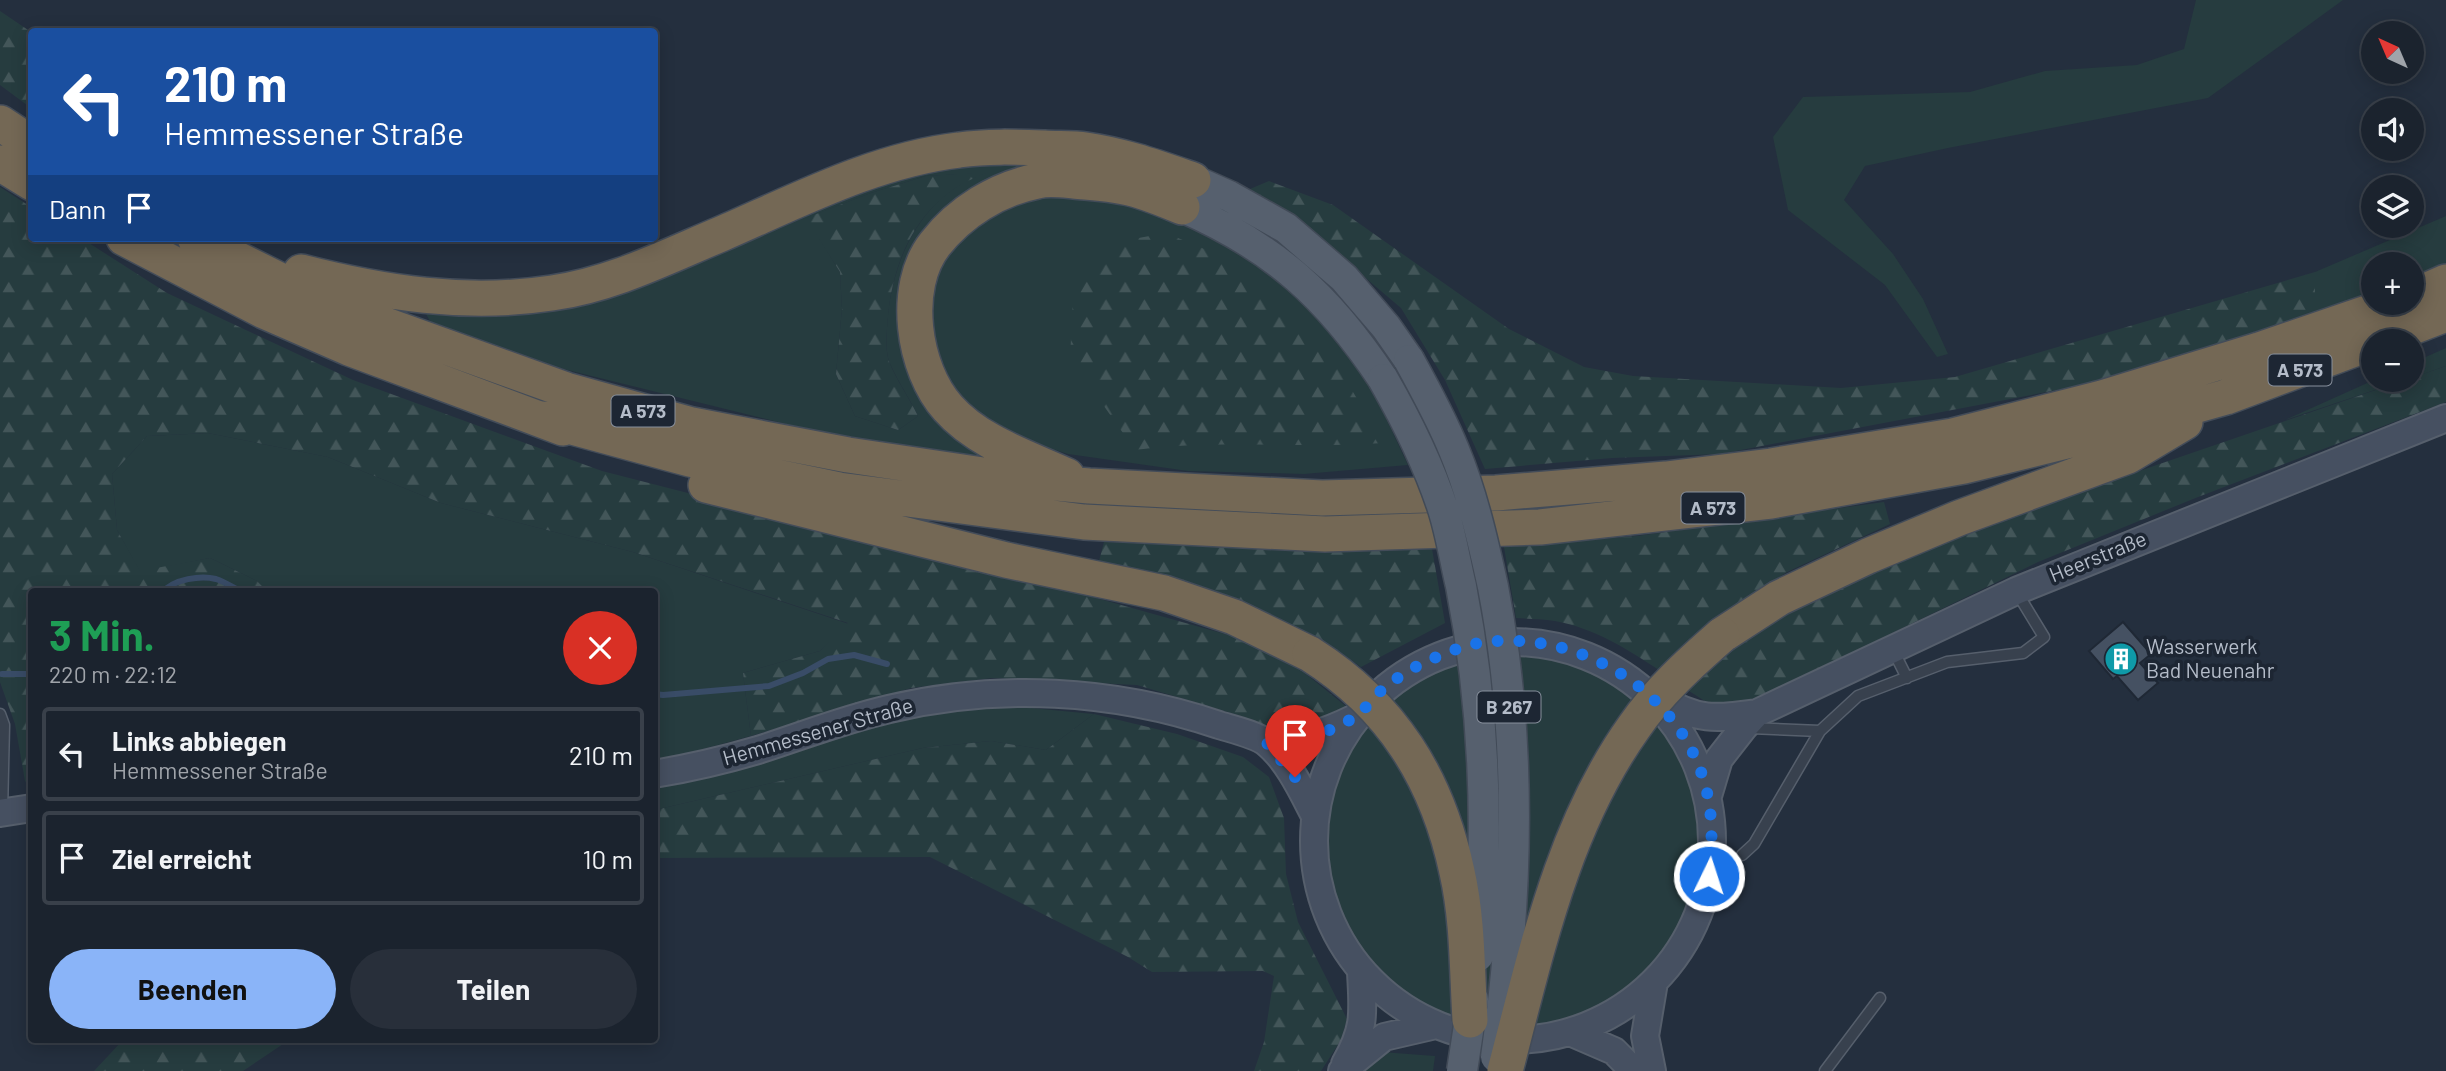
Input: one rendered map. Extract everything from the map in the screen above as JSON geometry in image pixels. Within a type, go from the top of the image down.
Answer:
[{"type":"highway","points":[[0,124],[28,142]]},
{"type":"highway","points":[[207,244],[347,283],[423,296],[490,300],[553,293],[597,283],[653,263],[846,180],[918,157],[958,150],[997,146],[1086,150],[1151,166],[1188,193]]},
{"type":"highway","points":[[0,163],[28,180]]},
{"type":"highway","name":"A 573","points":[[1089,486],[971,429],[947,407],[929,379],[914,326],[915,299],[922,271],[933,246],[952,225],[980,202],[1039,180],[1188,193]]},
{"type":"highway","name":"A 573","points":[[132,242],[252,305],[349,348],[542,419],[681,479],[1006,560],[1164,593],[1234,617],[1310,654],[1355,686],[1387,719],[1409,748],[1429,784],[1444,824],[1462,905],[1453,1023]]},
{"type":"highway","name":"A 573","points":[[207,244],[291,286],[390,327],[566,390],[692,425],[875,459],[1010,479],[1089,486],[1322,498],[1496,493],[1666,479],[1771,466],[1953,436],[2102,398],[2259,350],[2361,315]]},
{"type":"highway","points":[[2424,292],[2446,282]]},
{"type":"highway","name":"A 573","points":[[2407,329],[2446,314]]},
{"type":"highway","name":"A 573","points":[[542,419],[690,459],[839,490],[1084,523],[1325,534],[1541,527],[1771,501],[1964,466],[2095,434],[2227,397],[2361,347]]},
{"type":"highway","name":"A 573","points":[[1506,1071],[1534,960],[1561,871],[1597,790],[1634,727],[1682,670],[1722,635],[1779,598],[1868,556],[1959,518],[2128,456],[2227,397]]},
{"type":"main road","name":"B 267","points":[[1188,193],[1229,196],[1286,228],[1344,278],[1386,327],[1409,360],[1434,404],[1455,452],[1486,553],[1506,667],[1512,732],[1514,848],[1511,911],[1494,1071]]},
{"type":"main road","name":"B 267","points":[[1188,193],[1297,276],[1345,324],[1383,379],[1407,421],[1428,466],[1444,511],[1475,673],[1483,766],[1485,847],[1482,905],[1453,1023],[1462,1071]]},
{"type":"main road","name":"Heerstraße","points":[[1708,796],[1719,759],[1750,720],[1892,648],[2016,591],[2446,418]]},
{"type":"main road","points":[[1512,640],[1557,645],[1600,660],[1638,684],[1670,716],[1693,754],[1708,796],[1713,836],[1709,876],[1698,915],[1679,950],[1654,982],[1615,1012],[1570,1032],[1536,1039],[1502,1040],[1468,1036],[1453,1023],[1395,1003],[1361,972],[1341,944],[1326,914],[1312,848],[1314,814],[1328,763],[1355,718],[1387,685],[1425,661],[1468,646],[1512,640]]},
{"type":"main road","name":"Heerstraße","points":[[1638,684],[1680,710],[1714,719],[1750,720]]},
{"type":"main road","name":"Hemmessener Straße","points":[[658,773],[720,761],[891,708],[944,698],[995,693],[1057,693],[1140,703],[1189,715],[1267,743]]},
{"type":"main road","points":[[1267,743],[1300,740],[1355,718]]},
{"type":"main road","points":[[1267,743],[1295,777],[1314,814]]},
{"type":"main road","points":[[1,813],[28,809]]},
{"type":"main road","points":[[1341,1071],[1355,1046],[1363,1022],[1361,972]]},
{"type":"main road","points":[[1653,1071],[1645,1036],[1654,982]]},
{"type":"main road","points":[[1341,1071],[1384,1037],[1453,1023]]},
{"type":"main road","points":[[1570,1032],[1614,1051],[1634,1071]]},
{"type":"lane","points":[[1742,855],[1754,844],[1820,731],[1858,696],[1947,662],[2023,653],[2045,637],[2016,591]]},
{"type":"lane","points":[[1892,648],[1906,678]]},
{"type":"lane","points":[[0,715],[4,724],[1,813]]},
{"type":"lane","points":[[1750,720],[1820,731]]},
{"type":"lane","points":[[1825,1071],[1880,998]]},
{"type":"green space","points":[[2196,0],[2343,0],[2208,98],[1865,166],[1844,200],[1893,254],[1923,299],[1948,354],[1937,357],[1885,285],[1788,210],[1773,137],[1803,97],[1970,92],[2045,71],[2137,65],[2184,49]]},
{"type":"green space","points":[[0,11],[28,30],[28,106],[0,85]]},
{"type":"green space","points":[[1062,161],[1020,172],[907,276],[900,349],[916,383],[995,456],[950,455],[802,428],[555,367],[444,329],[431,323],[426,314],[457,316],[545,311],[879,180],[950,163]],"holes":[[[986,173],[965,182],[930,210],[916,228],[897,270],[891,292],[887,331],[888,358],[918,416],[898,430],[855,416],[836,374],[842,309],[840,272],[807,218],[871,193],[926,176]]]},
{"type":"green space","points":[[990,172],[967,181],[931,209],[917,227],[897,269],[888,316],[887,353],[894,372],[918,416],[898,430],[855,416],[836,374],[842,309],[840,272],[806,218],[871,193],[926,176]]},
{"type":"green space","points":[[1269,181],[1333,205],[1509,329],[1584,367],[1633,376],[1841,388],[1955,377],[2315,272],[2315,319],[2131,376],[1720,454],[1612,458],[1485,469],[1445,380],[1401,308],[1309,230],[1250,189]]},
{"type":"green space","points":[[0,187],[28,205],[28,242],[87,242],[167,293],[353,380],[602,471],[1082,594],[1239,638],[1301,670],[1348,708],[1309,729],[1281,731],[1241,716],[1137,685],[992,678],[911,688],[751,736],[743,673],[820,651],[848,623],[633,552],[441,503],[328,457],[208,433],[147,436],[112,474],[117,530],[140,571],[210,558],[257,581],[264,588],[28,588],[28,785],[15,724],[0,682]]},
{"type":"green space","points":[[1078,193],[1163,213],[1274,269],[1362,367],[1408,465],[1304,474],[1188,471],[1068,454],[1002,433],[955,393],[930,330],[935,281],[957,236],[1002,202]]},
{"type":"green space","points":[[2446,216],[2446,267],[2424,276],[2424,252],[2362,252],[2395,238],[2424,238],[2424,225]]},
{"type":"green space","points":[[1166,233],[1233,261],[1290,312],[1336,363],[1383,443],[1197,445],[1135,450],[1070,358],[1073,300],[1099,254],[1122,241]]},
{"type":"green space","points":[[2361,252],[2361,301],[2315,319],[2315,272]]},
{"type":"green space","points":[[2446,348],[2446,366],[2424,374],[2424,358]]},
{"type":"green space","points":[[2446,366],[2446,402],[2038,562],[1751,705],[1719,710],[1686,689],[1735,640],[1888,557],[2370,392],[2424,392],[2424,374]]},
{"type":"green space","points":[[2361,386],[2361,392],[2369,392],[2285,420]]},
{"type":"green space","points":[[208,433],[328,457],[441,503],[633,552],[849,624],[820,651],[743,673],[751,736],[674,757],[658,758],[658,588],[264,588],[257,581],[210,558],[140,572],[117,530],[112,474],[147,436]]},
{"type":"green space","points":[[1884,502],[1890,524],[1787,572],[1711,622],[1659,670],[1597,634],[1555,621],[1516,618],[1504,547],[1637,536]]},
{"type":"green space","points":[[1104,542],[1432,549],[1445,623],[1361,667],[1321,639],[1295,627],[1217,597],[1098,565]]},
{"type":"green space","points":[[1513,655],[1549,659],[1584,669],[1617,687],[1645,710],[1668,738],[1686,771],[1696,806],[1700,842],[1696,878],[1686,913],[1668,946],[1645,974],[1617,997],[1584,1015],[1549,1025],[1513,1029],[1477,1025],[1442,1015],[1409,997],[1381,974],[1358,946],[1340,913],[1330,878],[1326,842],[1330,806],[1340,771],[1358,738],[1381,710],[1409,687],[1442,669],[1477,659]]},
{"type":"green space","points":[[989,704],[1094,714],[1046,750],[991,741],[923,748],[658,809],[658,782],[891,720]]},
{"type":"green space","points":[[1094,714],[1177,734],[1243,757],[1269,777],[1284,818],[1286,874],[1298,922],[1347,1019],[1341,1040],[1321,1071],[1254,1071],[1264,1042],[1274,976],[1263,971],[1152,972],[1128,957],[930,857],[658,858],[658,809],[923,748],[991,741],[1046,750]]},
{"type":"green space","points":[[120,1043],[285,1043],[243,1071],[94,1071]]},
{"type":"green space","points":[[1382,1052],[1435,1056],[1433,1071],[1363,1071]]},
{"type":"building","name":"Wasserwerk Bad Neuenahr","points":[[2123,622],[2151,654],[2140,663],[2158,683],[2138,700],[2117,676],[2113,679],[2089,651]]},
{"type":"waterway","points":[[168,588],[181,581],[203,578],[216,579],[235,588]]},
{"type":"waterway","points":[[658,694],[769,686],[803,673],[828,659],[854,655],[887,664]]},
{"type":"waterway","points":[[2,674],[28,674]]},
{"type":"place","name":"Wasserwerk Bad Neuenahr","points":[[2121,659]]},
{"type":"route","points":[[1295,777],[1267,743],[1300,740],[1355,718],[1387,685],[1425,661],[1468,646],[1512,640],[1557,645],[1600,660],[1638,684],[1670,716],[1693,754],[1708,796],[1713,836],[1709,876]]}]
